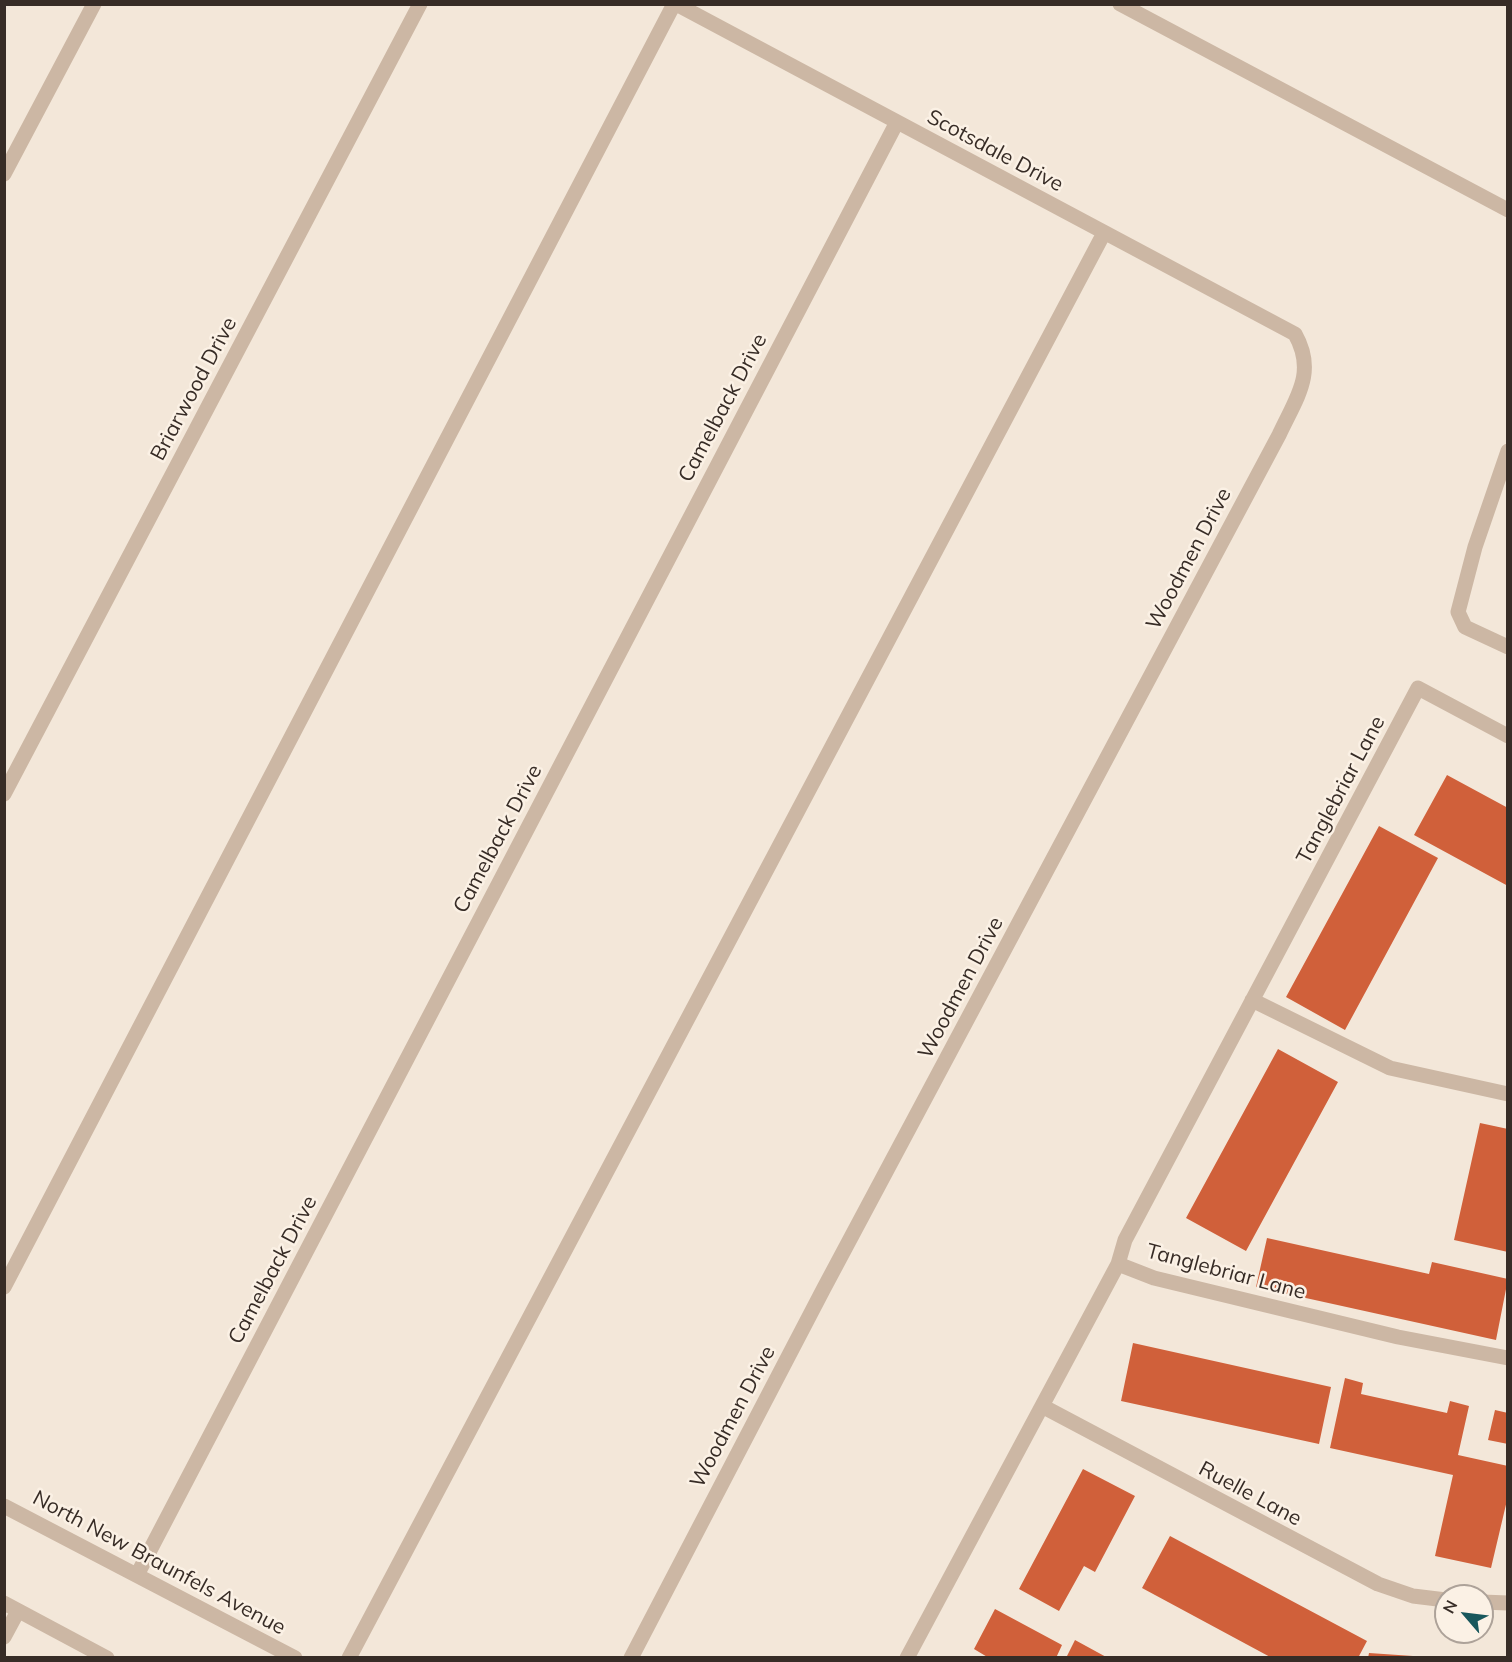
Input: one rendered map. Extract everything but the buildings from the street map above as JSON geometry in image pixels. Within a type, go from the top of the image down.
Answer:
[{"type":"street","points":[[4,174],[94,4]]},
{"type":"street","name":"Briarwood Drive","points":[[4,794],[420,4]]},
{"type":"street","points":[[4,1287],[675,4]]},
{"type":"street","name":"Scotsdale Drive","points":[[675,4],[1294,334]]},
{"type":"street","points":[[1119,4],[1508,210]]},
{"type":"street","name":"Camelback Drive","points":[[137,1575],[897,122]]},
{"type":"street","points":[[349,1658],[1104,233]]},
{"type":"street","name":"Woodmen Drive","points":[[631,1658],[830,1277],[1279,435],[1300,389],[1306,361],[1294,334]]},
{"type":"street","points":[[1508,451],[1475,547],[1458,612],[1465,627],[1508,647]]},
{"type":"street","name":"Tanglebriar Lane","points":[[1508,736],[1418,688],[1125,1240],[1118,1264],[1154,1278],[1398,1336],[1508,1359]]},
{"type":"street","points":[[1252,1000],[1390,1068],[1508,1094]]},
{"type":"street","points":[[906,1658],[1118,1264]]},
{"type":"street","name":"Ruelle Lane","points":[[1042,1406],[1378,1584],[1413,1596],[1434,1599]]},
{"type":"street","name":"North New Braunfels Avenue","points":[[4,1506],[295,1658]]},
{"type":"street","points":[[4,1637],[11,1607],[107,1658]]}]
